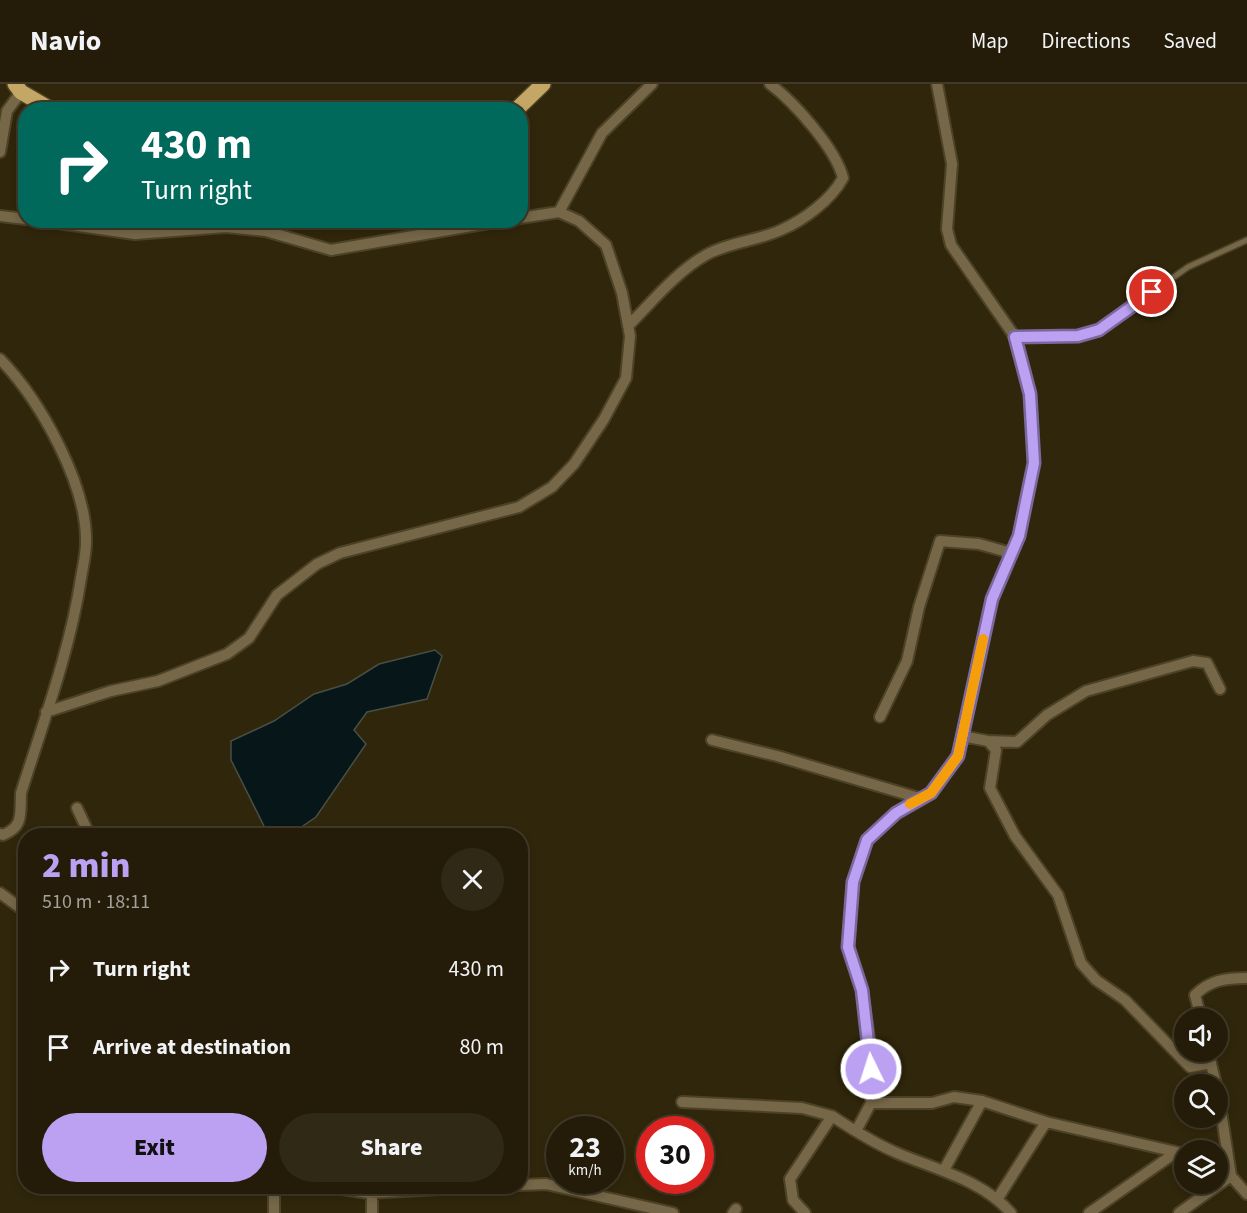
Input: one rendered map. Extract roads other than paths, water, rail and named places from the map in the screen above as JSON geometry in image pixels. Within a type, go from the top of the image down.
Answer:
[{"type":"main road","points":[[524,102],[543,84]]},
{"type":"main road","points":[[18,88],[40,102]]},
{"type":"street","points":[[559,212],[602,133],[652,84]]},
{"type":"street","points":[[628,326],[680,274],[706,254],[781,230],[816,207],[836,190],[843,178],[839,161],[782,93],[770,84]]},
{"type":"street","points":[[856,1131],[871,1103],[871,1052],[862,990],[848,947],[853,882],[867,840],[896,813],[931,793],[958,756],[992,599],[1019,536],[1034,463],[1030,394],[1015,337],[951,245],[947,230],[952,164],[937,84]]},
{"type":"street","points":[[0,152],[8,111],[18,88]]},
{"type":"street","points":[[46,712],[111,691],[158,681],[227,654],[249,638],[277,595],[317,564],[340,553],[519,507],[552,487],[574,464],[604,419],[626,378],[630,336],[622,292],[606,244],[579,221],[559,212],[528,217]]},
{"type":"street","points":[[0,216],[18,218]]},
{"type":"street","points":[[93,228],[135,234],[213,228]]},
{"type":"street","points":[[236,228],[266,231],[331,250],[460,228]]},
{"type":"street","points":[[0,360],[37,404],[55,439],[77,488],[87,541],[76,615],[21,794],[21,820],[14,831],[3,836],[0,834]]},
{"type":"street","points":[[880,717],[907,661],[919,607],[940,541],[979,544],[1011,553]]},
{"type":"street","points":[[962,736],[988,741],[1017,742],[1047,715],[1086,691],[1193,661],[1207,663],[1220,689]]},
{"type":"street","points":[[712,740],[777,756],[919,798]]},
{"type":"street","points":[[988,741],[996,750],[990,788],[1015,836],[1058,895],[1081,963],[1096,980],[1125,1000],[1174,1051]]},
{"type":"street","points":[[77,808],[86,828]]},
{"type":"street","points":[[0,893],[18,906]]},
{"type":"street","points":[[1198,1008],[1195,994],[1202,988],[1217,980],[1247,978]]},
{"type":"street","points":[[1185,1062],[1190,1067],[1200,1062]]},
{"type":"street","points":[[871,1103],[932,1103],[954,1097],[982,1101],[1046,1122],[1174,1153]]},
{"type":"street","points":[[682,1101],[802,1108],[832,1116],[898,1153],[944,1170],[998,1198],[1011,1213]]},
{"type":"street","points":[[944,1170],[982,1101]]},
{"type":"street","points":[[805,1213],[793,1200],[790,1179],[832,1116]]},
{"type":"street","points":[[998,1198],[1046,1122]]},
{"type":"street","points":[[1089,1213],[1174,1158]]},
{"type":"street","points":[[1228,1168],[1231,1176],[1247,1194]]},
{"type":"street","points":[[1179,1213],[1231,1176]]},
{"type":"street","points":[[528,1185],[546,1184],[673,1213]]},
{"type":"street","points":[[274,1194],[274,1213]]},
{"type":"street","points":[[372,1213],[377,1194]]},
{"type":"lane","points":[[1015,337],[1078,336],[1099,330],[1188,267],[1247,240]]}]
